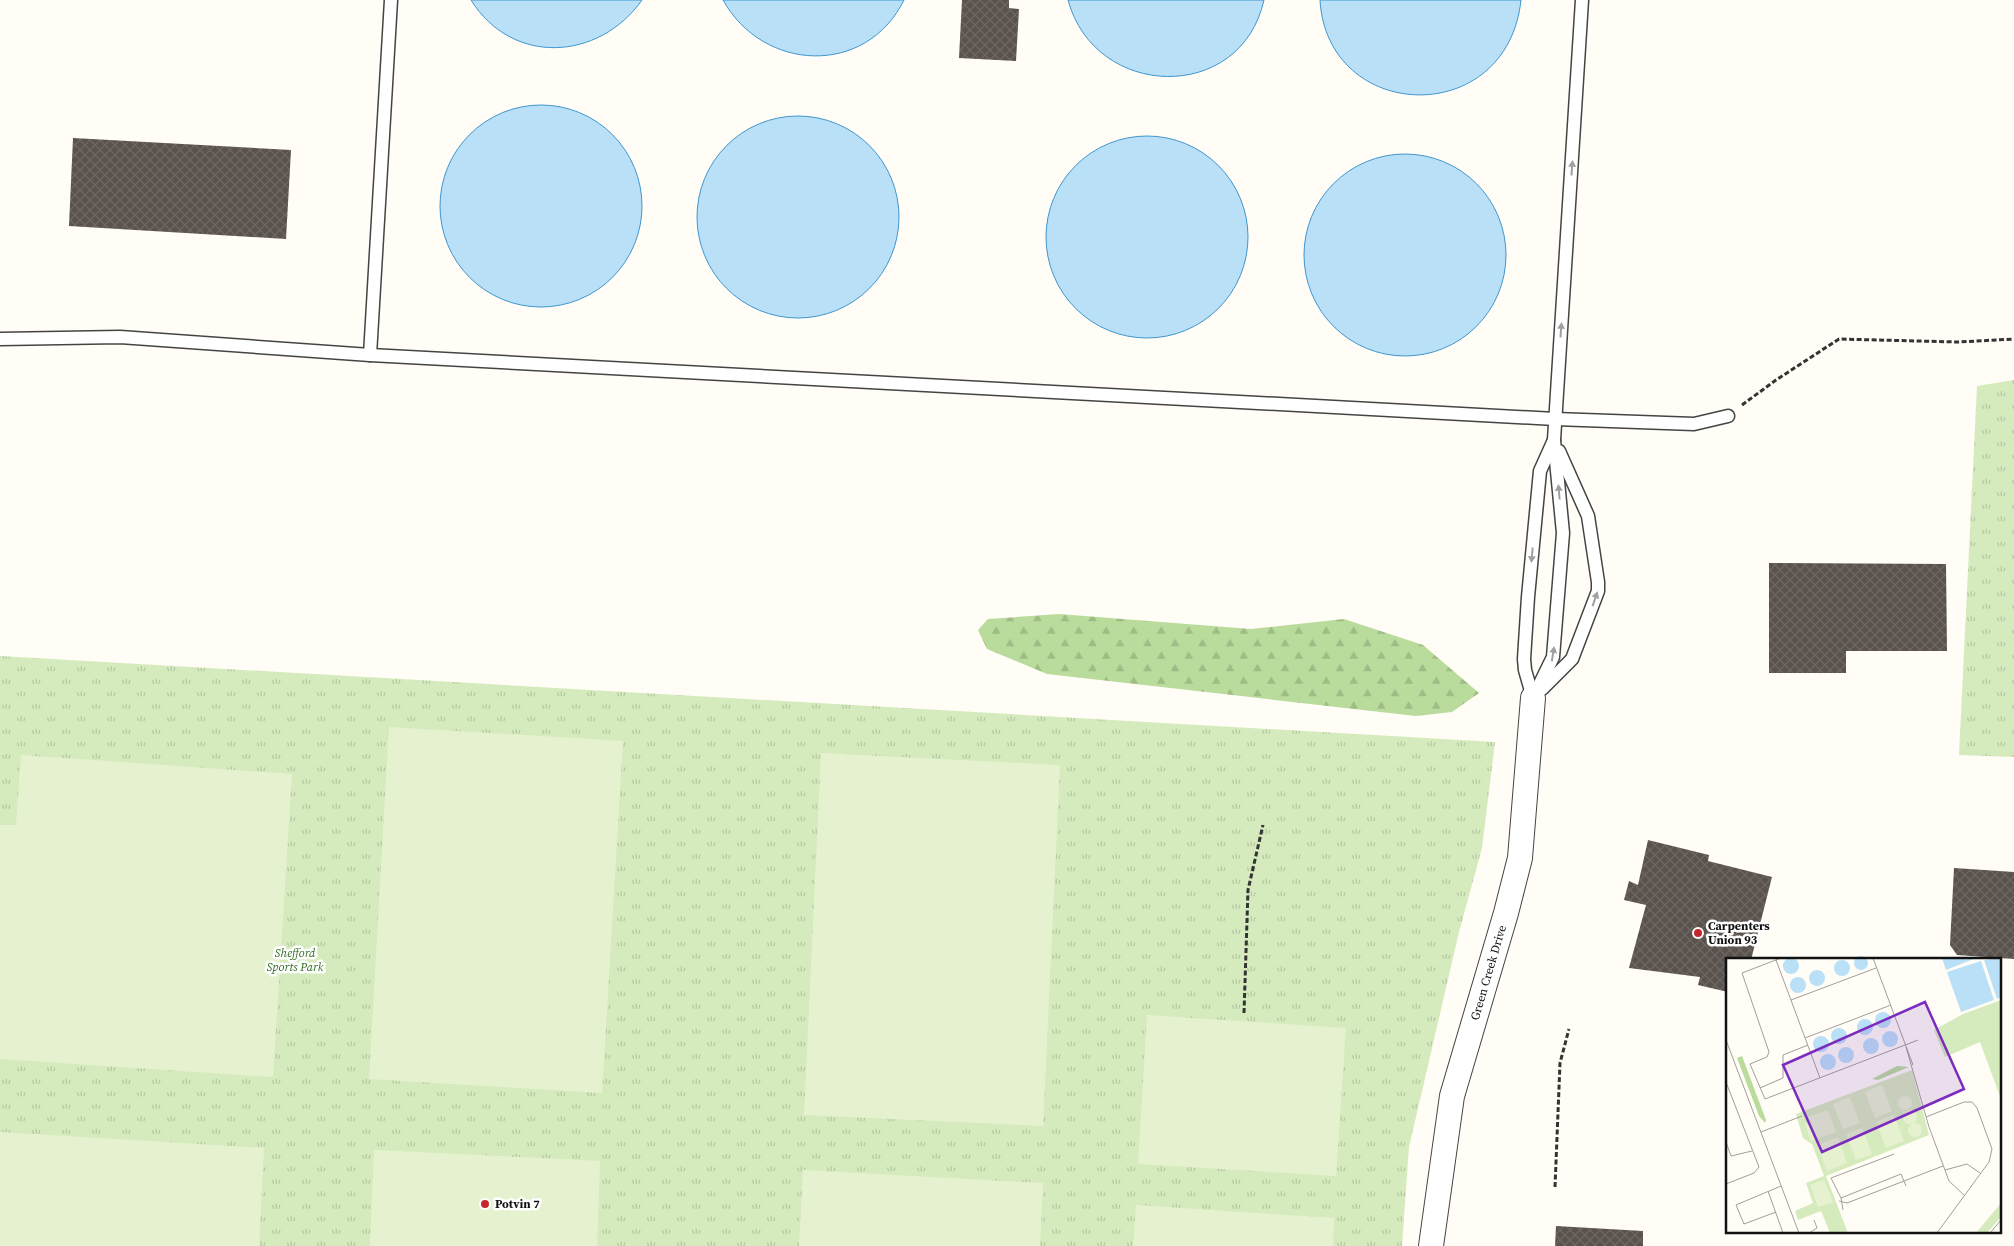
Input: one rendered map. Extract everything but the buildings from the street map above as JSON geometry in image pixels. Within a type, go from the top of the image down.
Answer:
[{"type":"street","name":"Green Creek Drive","points":[[1431,1246],[1445,1132],[1452,1096],[1491,967],[1520,858],[1533,698]]},
{"type":"lane","points":[[370,354],[391,0]]},
{"type":"lane","points":[[1533,698],[1553,657],[1563,533],[1554,440],[1582,0]]},
{"type":"lane","points":[[0,339],[120,337],[370,354],[1555,419],[1694,424],[1728,416]]},
{"type":"lane","points":[[1533,698],[1572,659],[1598,591],[1588,516],[1554,440]]},
{"type":"lane","points":[[1533,698],[1524,659],[1528,597],[1540,471],[1554,440]]},
{"type":"path","points":[[1728,416],[1776,380],[1839,339],[1959,342],[2014,339]]},
{"type":"path","points":[[1244,1013],[1248,890],[1263,825]]},
{"type":"path","points":[[1555,1187],[1560,1063],[1569,1029]]},
{"type":"green space","points":[[2014,380],[2014,757],[1959,755],[1977,386]]},
{"type":"green space","points":[[1059,614],[1251,629],[1344,619],[1423,645],[1479,693],[1452,712],[1416,716],[1047,674],[987,649],[978,630],[988,619]]},
{"type":"green space","name":"Shefford Sports Park","points":[[0,656],[1495,742],[1482,848],[1459,932],[1409,1147],[1402,1246],[0,1246]]},
{"type":"green space","points":[[389,727],[623,741],[602,1093],[369,1079]]},
{"type":"green space","points":[[821,753],[1060,765],[1043,1126],[804,1115]]},
{"type":"green space","points":[[21,755],[292,774],[273,1077],[0,1059],[0,825],[16,825]]},
{"type":"green space","points":[[1147,1015],[1346,1028],[1336,1176],[1138,1164]]},
{"type":"green space","points":[[0,1132],[264,1148],[259,1246],[0,1246]]},
{"type":"green space","name":"Potvin 7","points":[[374,1150],[600,1161],[597,1246],[370,1246]]},
{"type":"green space","points":[[803,1170],[1043,1183],[1040,1246],[799,1246]]},
{"type":"green space","points":[[1136,1205],[1334,1218],[1333,1246],[1133,1246]]},
{"type":"water","points":[[471,0],[642,0],[624,20],[603,35],[580,44],[556,48],[532,45],[509,36],[488,21]]},
{"type":"water","points":[[723,0],[904,0],[887,25],[865,43],[841,53],[814,56],[788,52],[763,41],[741,24]]},
{"type":"water","points":[[1068,0],[1264,0],[1250,34],[1227,58],[1199,72],[1167,76],[1136,71],[1107,57],[1083,33]]},
{"type":"water","points":[[1320,0],[1521,0],[1509,42],[1485,72],[1453,90],[1418,95],[1383,88],[1352,70],[1330,41]]},
{"type":"water","points":[[541,105],[561,107],[580,113],[597,122],[619,142],[634,167],[640,186],[642,206],[640,226],[634,245],[625,262],[605,284],[580,299],[561,305],[541,307],[521,305],[502,299],[485,290],[463,270],[448,245],[442,226],[440,206],[442,186],[448,167],[457,150],[477,128],[502,113],[521,107]]},
{"type":"water","points":[[798,116],[818,118],[837,124],[854,133],[876,153],[891,178],[897,197],[899,217],[897,237],[891,256],[882,273],[862,295],[837,310],[818,316],[798,318],[778,316],[759,310],[742,301],[720,281],[705,256],[699,237],[697,217],[699,197],[705,178],[714,161],[734,139],[759,124],[778,118]]},
{"type":"water","points":[[1147,136],[1167,138],[1186,144],[1203,153],[1225,173],[1240,198],[1246,217],[1248,237],[1246,257],[1240,276],[1231,293],[1211,315],[1186,330],[1167,336],[1147,338],[1127,336],[1108,330],[1091,321],[1069,301],[1054,276],[1048,257],[1046,237],[1048,217],[1054,198],[1063,181],[1083,159],[1108,144],[1127,138]]},
{"type":"water","points":[[1405,154],[1425,156],[1444,162],[1461,171],[1483,191],[1498,216],[1504,235],[1506,255],[1504,275],[1498,294],[1489,311],[1469,333],[1444,348],[1425,354],[1405,356],[1385,354],[1366,348],[1349,339],[1327,319],[1312,294],[1306,275],[1304,255],[1306,235],[1312,216],[1321,199],[1341,177],[1366,162],[1385,156]]},
{"type":"place","name":"Carpenters Union 93","points":[[1698,933]]},
{"type":"place","name":"Potvin 7","points":[[485,1204]]}]
